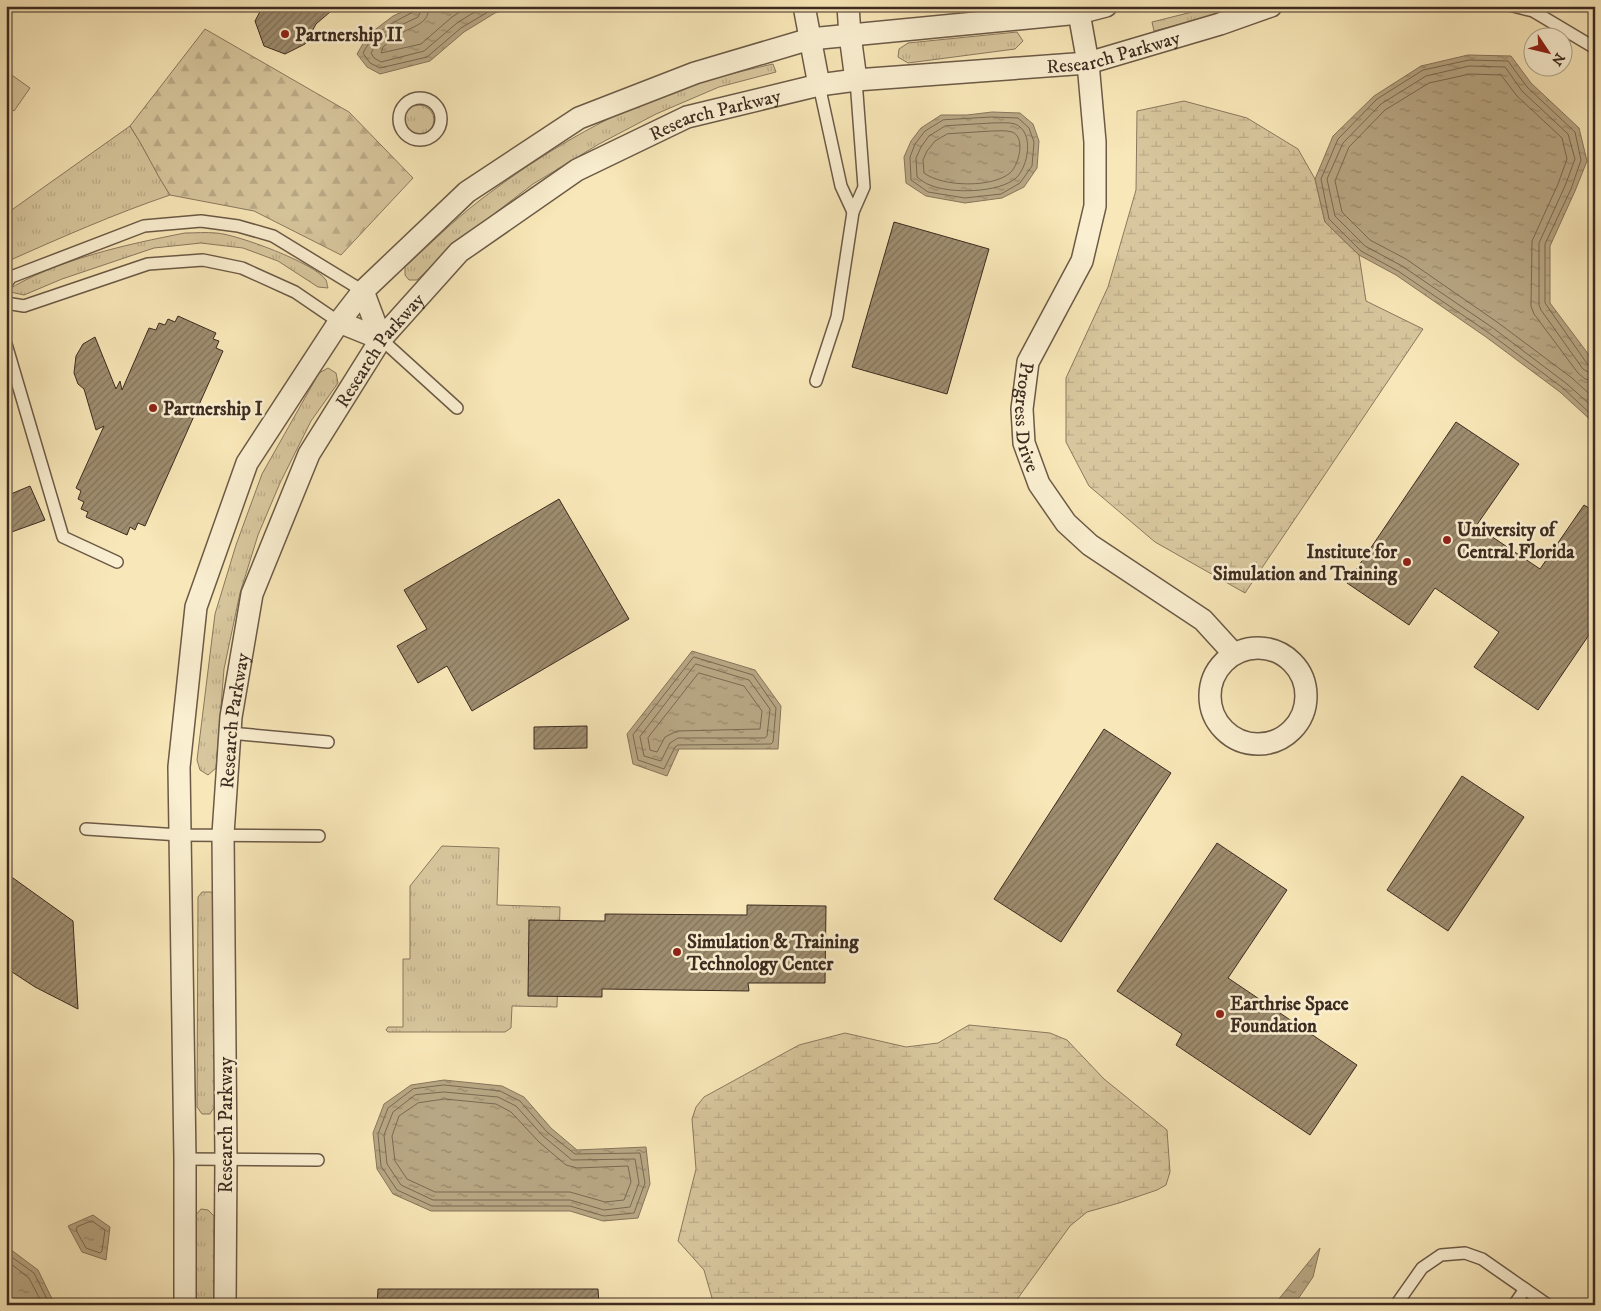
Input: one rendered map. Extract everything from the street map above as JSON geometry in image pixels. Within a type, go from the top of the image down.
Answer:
[{"type":"street","points":[[804,6],[820,85]]},
{"type":"street","points":[[848,6],[856,80]]},
{"type":"street","points":[[185,1305],[185,1159],[178,767],[196,607],[247,463],[339,322],[363,291],[467,192],[580,118],[695,73],[810,39],[1079,13],[1106,6]]},
{"type":"street","name":"Research Parkway","points":[[225,1305],[226,1159],[223,834],[231,717],[252,594],[309,454],[381,339],[459,252],[577,170],[687,117],[820,85],[856,80],[1088,63],[1220,24],[1270,6]]},
{"type":"street","name":"Progress Drive","points":[[1079,13],[1088,63],[1095,142],[1095,206],[1082,261],[1028,362],[1022,409],[1024,443],[1039,484],[1066,523],[1090,545],[1203,620],[1234,654]]},
{"type":"street","points":[[363,291],[381,339]]},
{"type":"street","points":[[339,322],[381,339]]},
{"type":"street","points":[[1255,648],[1271,650],[1286,658],[1298,670],[1304,685],[1306,702],[1301,718],[1293,729],[1282,738],[1262,744],[1241,742],[1227,734],[1217,722],[1211,708],[1210,693],[1213,678],[1222,664],[1234,654],[1255,648]]},
{"type":"lane","points":[[1513,6],[1533,11],[1595,48]]},
{"type":"lane","points":[[816,381],[837,317],[854,212],[864,187],[856,80]]},
{"type":"lane","points":[[820,85],[842,186],[854,212]]},
{"type":"lane","points":[[6,284],[11,277],[144,226],[201,221],[238,226],[273,236],[363,291]]},
{"type":"lane","points":[[6,303],[24,306],[148,264],[203,260],[242,268],[295,292],[339,322]]},
{"type":"lane","points":[[381,339],[457,408]]},
{"type":"lane","points":[[6,344],[63,537],[117,562]]},
{"type":"lane","points":[[230,734],[328,742]]},
{"type":"lane","points":[[86,830],[180,834],[319,836]]},
{"type":"lane","points":[[185,1159],[318,1160]]},
{"type":"lane","points":[[1396,1305],[1422,1268],[1441,1255],[1465,1253],[1482,1259],[1548,1305]]},
{"type":"lane","points":[[1514,1305],[1525,1289]]},
{"type":"green space","points":[[1216,6],[1250,6],[1154,31],[1152,22]]},
{"type":"green space","points":[[205,29],[349,112],[413,178],[341,255],[254,211],[170,195],[165,187],[130,126]]},
{"type":"green space","points":[[1017,32],[1023,41],[1015,49],[908,63],[898,57],[899,49],[908,43]]},
{"type":"green space","points":[[773,64],[776,72],[719,87],[656,114],[599,144],[533,184],[461,239],[417,280],[409,280],[405,275],[405,267],[469,209],[519,172],[562,144],[629,109],[667,93],[712,79]]},
{"type":"green space","points":[[6,71],[30,88],[14,111],[6,105]]},
{"type":"green space","points":[[1184,101],[1247,118],[1298,149],[1315,179],[1325,222],[1359,255],[1366,301],[1423,329],[1245,593],[1155,542],[1089,486],[1066,442],[1066,378],[1108,287],[1136,190],[1137,111]]},
{"type":"green space","points":[[419,105],[430,109],[434,120],[430,131],[419,135],[408,131],[404,120],[408,109]]},
{"type":"green space","points":[[130,126],[170,195],[108,218],[6,262],[6,214]]},
{"type":"green space","points":[[185,233],[226,235],[274,250],[319,273],[326,280],[328,288],[318,287],[278,261],[243,248],[201,243],[154,248],[62,279],[24,295],[6,291],[47,270],[92,254]]},
{"type":"green space","points":[[328,368],[336,373],[338,383],[311,421],[280,483],[258,535],[240,593],[224,669],[216,768],[208,775],[200,770],[197,760],[215,614],[236,545],[262,474],[319,373]]},
{"type":"green space","points":[[442,846],[499,848],[497,905],[560,907],[557,1007],[512,1006],[511,1028],[505,1032],[388,1032],[386,1030],[388,1027],[403,1027],[403,959],[410,959],[410,886]]},
{"type":"green space","points":[[202,892],[211,892],[217,899],[215,1106],[210,1114],[202,1114],[197,1107],[198,897]]},
{"type":"green space","points":[[969,1025],[1050,1033],[1067,1040],[1104,1079],[1167,1130],[1170,1172],[1166,1185],[1119,1203],[1087,1212],[1070,1226],[1013,1305],[714,1305],[704,1270],[678,1241],[696,1169],[692,1119],[696,1107],[704,1097],[799,1045],[845,1033],[906,1047],[938,1043]]},
{"type":"green space","points":[[1595,1111],[1595,1192],[1590,1152]]},
{"type":"green space","points":[[201,1209],[208,1210],[214,1216],[214,1305],[195,1305],[195,1216]]},
{"type":"water","points":[[415,6],[514,6],[495,13],[464,32],[430,61],[380,74],[367,67],[357,54],[368,35],[393,16]]},
{"type":"water","points":[[1468,55],[1511,56],[1524,74],[1524,78],[1527,78],[1579,128],[1587,161],[1550,246],[1550,303],[1595,363],[1595,424],[1560,392],[1486,337],[1396,275],[1359,255],[1325,222],[1315,179],[1333,136],[1374,96],[1421,66]]},
{"type":"water","points":[[992,112],[1020,113],[1033,124],[1039,141],[1037,168],[1024,187],[1002,198],[965,203],[926,196],[906,183],[904,157],[911,141],[921,128],[941,115],[967,115]]},
{"type":"water","points":[[692,651],[755,670],[781,706],[778,749],[679,749],[667,776],[633,764],[627,734]]},
{"type":"water","points":[[444,1080],[502,1086],[524,1097],[551,1128],[577,1150],[646,1147],[650,1184],[638,1218],[603,1221],[570,1211],[431,1211],[393,1194],[377,1169],[373,1133],[384,1104],[411,1085]]},
{"type":"water","points":[[93,1215],[110,1227],[106,1260],[82,1252],[68,1226]]},
{"type":"water","points":[[6,1246],[38,1270],[55,1305],[6,1305]]},
{"type":"water","points":[[1320,1248],[1313,1277],[1294,1305],[1274,1305]]},
{"type":"building","name":"Partnership II","points":[[263,6],[337,6],[316,24],[305,44],[285,54],[264,46],[255,21]]},
{"type":"building","points":[[894,222],[989,249],[947,394],[852,367]]},
{"type":"building","name":"Partnership I","points":[[178,316],[216,333],[213,339],[219,341],[216,348],[223,351],[145,526],[138,523],[135,530],[130,527],[127,535],[86,517],[88,512],[81,509],[84,502],[78,499],[81,491],[76,488],[104,426],[96,430],[84,389],[78,384],[74,373],[76,356],[83,344],[95,337],[116,389],[120,381],[122,390],[149,328],[156,330],[159,323],[165,325],[168,319],[175,322]]},
{"type":"building","name":"Institute for Simulation and Training","points":[[1456,422],[1519,464],[1476,526],[1540,569],[1584,505],[1595,512],[1595,626],[1538,710],[1474,667],[1499,632],[1435,588],[1409,625],[1347,583]]},
{"type":"building","points":[[30,486],[45,520],[6,534],[6,496]]},
{"type":"building","points":[[559,499],[629,619],[472,711],[447,666],[418,683],[397,646],[427,629],[404,590]]},
{"type":"building","points":[[587,726],[587,748],[534,749],[534,727]]},
{"type":"building","points":[[1104,729],[1171,773],[1061,942],[994,899]]},
{"type":"building","points":[[1462,776],[1524,817],[1448,931],[1387,890]]},
{"type":"building","points":[[1217,843],[1287,890],[1228,978],[1357,1065],[1310,1135],[1176,1045],[1182,1034],[1117,991]]},
{"type":"building","points":[[6,873],[73,921],[78,1009],[35,987],[6,968]]},
{"type":"building","name":"Simulation & Training Technology Center","points":[[747,905],[826,906],[825,983],[748,983],[749,991],[602,989],[602,997],[528,996],[529,920],[605,921],[605,914],[747,915]]},
{"type":"building","points":[[378,1289],[598,1289],[599,1305],[377,1305]]},
{"type":"place","name":"Partnership II","points":[[285,34]]},
{"type":"place","name":"Partnership I","points":[[153,408]]},
{"type":"place","name":"University of Central Florida","points":[[1447,540]]},
{"type":"place","name":"Institute for Simulation and Training","points":[[1407,562]]},
{"type":"place","name":"Simulation & Training Technology Center","points":[[677,952]]},
{"type":"place","name":"Earthrise Space Foundation","points":[[1220,1014]]}]
